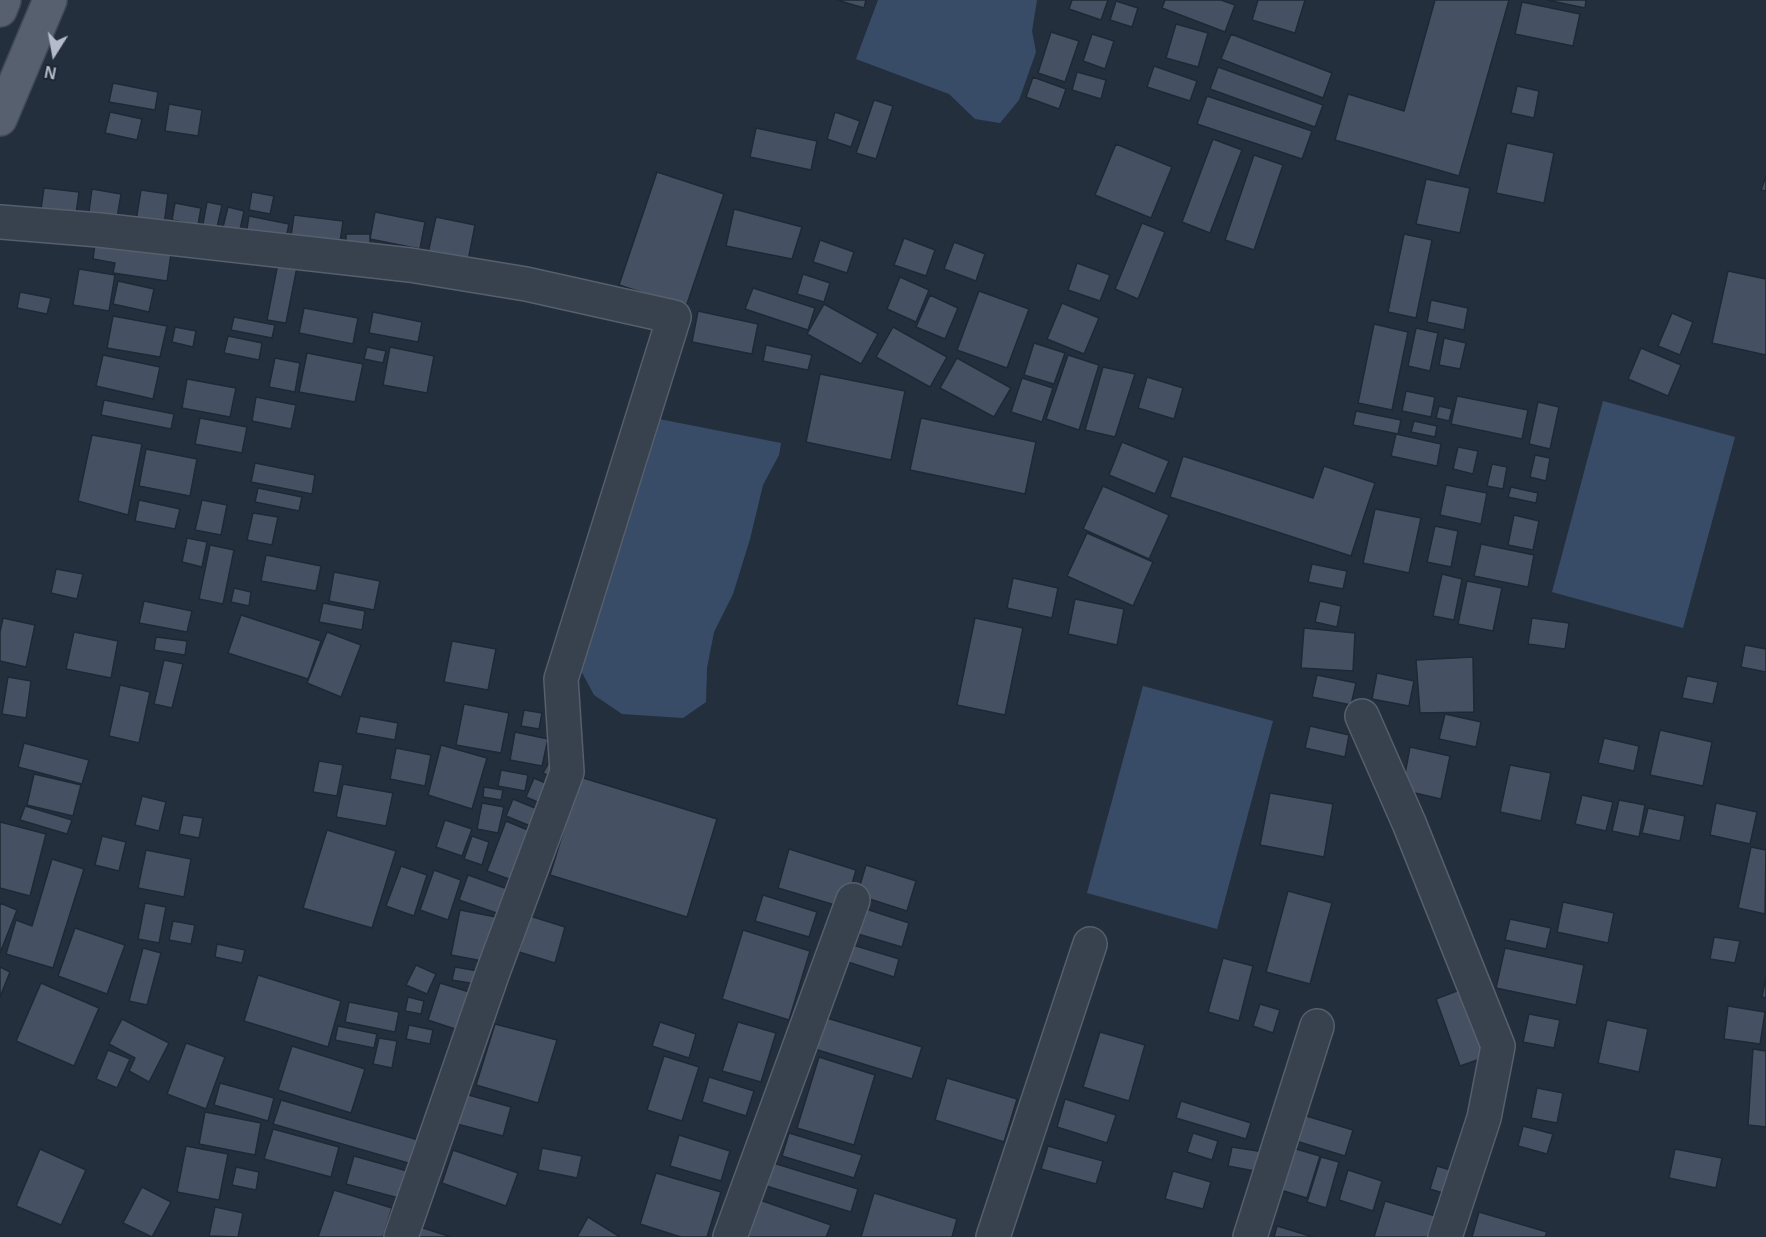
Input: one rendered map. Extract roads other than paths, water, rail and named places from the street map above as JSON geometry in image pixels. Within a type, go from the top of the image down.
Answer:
[{"type":"main road","points":[[0,10],[4,0]]},
{"type":"main road","points":[[0,118],[50,0]]},
{"type":"street","points":[[0,222],[410,265],[526,284],[674,317],[561,679],[567,772],[489,982],[401,1237]]},
{"type":"street","points":[[1362,716],[1409,823],[1498,1046],[1484,1118],[1444,1237]]},
{"type":"street","points":[[730,1237],[853,900]]},
{"type":"street","points":[[993,1237],[1090,944]]},
{"type":"street","points":[[1250,1237],[1317,1026]]},
{"type":"water","points":[[878,0],[1037,0],[1032,31],[1036,52],[1019,100],[1000,123],[975,119],[949,94],[856,59]]},
{"type":"water","points":[[1603,401],[1735,437],[1683,628],[1552,592]]},
{"type":"water","points":[[654,418],[781,443],[779,455],[763,485],[733,594],[714,632],[707,668],[706,702],[683,718],[622,714],[594,695],[578,665]]},
{"type":"water","points":[[1143,686],[1273,721],[1217,929],[1087,893]]}]
